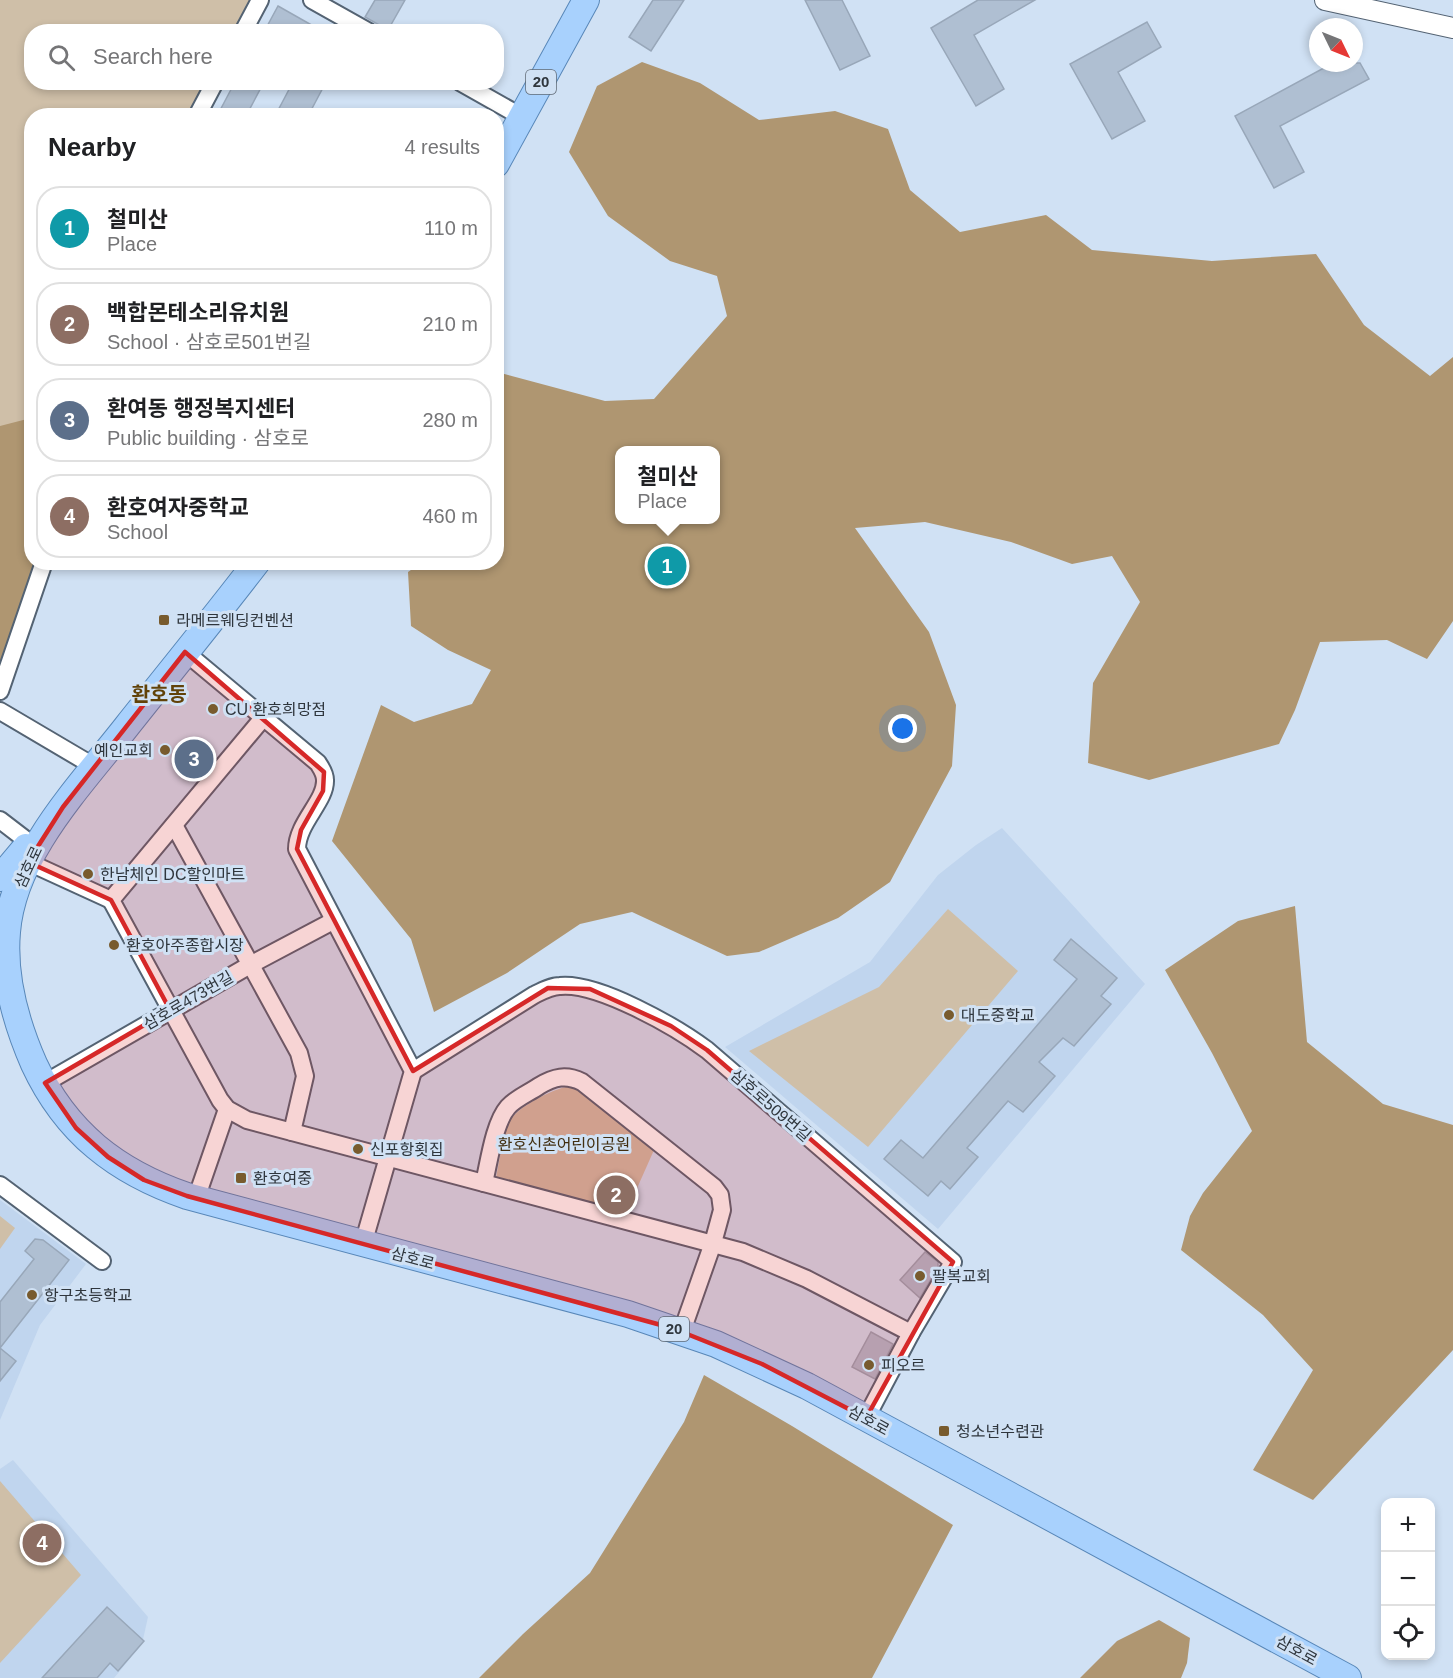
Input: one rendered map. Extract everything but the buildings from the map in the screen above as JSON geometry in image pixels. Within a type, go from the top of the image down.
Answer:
[{"type":"main road","name":"20","points":[[504,150],[586,0]]},
{"type":"main road","points":[[0,878],[29,853],[250,570]]},
{"type":"main road","name":"삼호로","points":[[29,853],[6,909],[6,953],[11,995],[9,1014],[45,1083],[76,1128],[108,1157],[144,1180],[196,1199],[628,1314],[682,1331],[762,1364],[1348,1678]]},
{"type":"street","points":[[247,24],[260,0]]},
{"type":"street","points":[[312,0],[355,24]]},
{"type":"street","points":[[1325,0],[1453,28]]},
{"type":"street","points":[[201,108],[211,90]]},
{"type":"street","points":[[474,90],[522,117]]},
{"type":"street","points":[[0,691],[41,570]]},
{"type":"street","points":[[185,652],[318,763],[324,772],[326,781],[323,791],[301,830],[297,840],[297,849],[413,1071],[363,1244]]},
{"type":"street","points":[[0,711],[94,767]]},
{"type":"street","points":[[111,900],[263,718]]},
{"type":"street","points":[[0,820],[29,853],[111,900],[227,1109],[247,1120],[743,1252],[807,1279],[911,1333]]},
{"type":"street","points":[[174,825],[304,1065],[303,1091],[292,1132]]},
{"type":"street","name":"삼호로473번길","points":[[45,1083],[250,965],[333,921]]},
{"type":"street","name":"삼호로509번길","points":[[413,1071],[534,995],[561,985],[590,989],[613,998],[671,1026],[707,1050],[953,1262],[911,1333],[866,1418]]},
{"type":"street","points":[[484,1183],[498,1128],[507,1108],[549,1080],[561,1077],[572,1077],[599,1095],[714,1187],[720,1195],[722,1210],[713,1243],[682,1331]]},
{"type":"street","points":[[196,1199],[227,1109]]},
{"type":"street","points":[[0,1185],[102,1261]]},
{"type":"highlighted area","points":[[185,652],[324,772],[323,791],[301,830],[297,849],[413,1071],[548,988],[590,989],[671,1026],[707,1050],[953,1262],[866,1418],[762,1364],[672,1328],[187,1196],[144,1180],[108,1157],[76,1128],[45,1083],[170,1010],[111,900],[28,862],[63,807]]},
{"type":"shaded area","points":[[642,62],[700,83],[759,120],[835,111],[888,129],[910,190],[960,232],[1046,215],[1092,250],[1212,261],[1316,254],[1364,325],[1430,376],[1453,357],[1453,621],[1427,659],[1387,640],[1320,642],[1295,710],[1279,744],[1149,780],[1088,763],[1093,683],[1140,602],[1112,556],[1072,564],[1011,542],[925,522],[855,528],[929,632],[956,705],[952,766],[890,882],[838,918],[759,952],[727,956],[632,912],[580,924],[507,973],[434,1012],[411,939],[332,841],[381,705],[414,722],[472,704],[491,670],[448,650],[411,626],[408,572],[411,570],[504,570],[504,374],[605,401],[654,399],[727,316],[717,276],[670,261],[608,216],[569,152],[597,86]]},
{"type":"shaded area","points":[[24,420],[24,570],[33,570],[0,664],[0,426]]},
{"type":"shaded area","name":"대도중학교","points":[[1002,828],[1145,984],[938,1229],[725,1047],[870,962],[938,875]]},
{"type":"shaded area","points":[[1295,906],[1307,1042],[1383,1104],[1453,1125],[1453,1350],[1313,1500],[1253,1470],[1313,1370],[1263,1315],[1181,1250],[1190,1216],[1203,1193],[1252,1131],[1212,1053],[1165,970],[1238,921]]},
{"type":"shaded area","name":"항구초등학교","points":[[0,1200],[86,1264],[40,1325],[0,1420]]},
{"type":"shaded area","points":[[704,1375],[953,1525],[872,1678],[479,1678],[590,1573],[684,1422]]},
{"type":"shaded area","points":[[13,1460],[148,1617],[142,1644],[114,1678],[0,1678],[0,1469]]},
{"type":"shaded area","points":[[1159,1620],[1190,1638],[1187,1663],[1181,1678],[1080,1678],[1117,1641]]},
{"type":"green space","points":[[0,0],[251,0],[238,24],[24,24],[24,90],[201,90],[191,108],[24,108],[24,570],[29,570],[0,664]]},
{"type":"green space","points":[[948,909],[1018,971],[868,1147],[749,1051],[879,987]]},
{"type":"green space","name":"환호신촌어린이공원","points":[[569,1086],[579,1090],[654,1150],[626,1213],[496,1178],[505,1133],[513,1116],[536,1100]]},
{"type":"green space","points":[[0,1216],[15,1228],[0,1249]]},
{"type":"green space","points":[[0,1481],[81,1575],[0,1663]]},
{"type":"place","name":"철미산","points":[[667,566]]},
{"type":"place","name":"라메르웨딩컨벤션","points":[[164,620]]},
{"type":"place","name":"CU 환호희망점","points":[[213,709]]},
{"type":"place","name":"예인교회","points":[[165,750]]},
{"type":"place","name":"환여동 행정복지센터","points":[[194,759]]},
{"type":"place","name":"한남체인 DC할인마트","points":[[88,874]]},
{"type":"place","name":"환호아주종합시장","points":[[114,945]]},
{"type":"place","name":"대도중학교","points":[[949,1015]]},
{"type":"place","name":"신포항횟집","points":[[358,1149]]},
{"type":"place","name":"환호여중","points":[[241,1178]]},
{"type":"place","name":"백합몬테소리유치원","points":[[616,1195]]},
{"type":"place","name":"팔복교회","points":[[920,1276]]},
{"type":"place","name":"항구초등학교","points":[[32,1295]]},
{"type":"place","name":"피오르","points":[[869,1365]]},
{"type":"place","name":"청소년수련관","points":[[944,1431]]},
{"type":"place","name":"환호여자중학교","points":[[42,1543]]},
{"type":"district","name":"환호동","points":[[159,694]]}]
